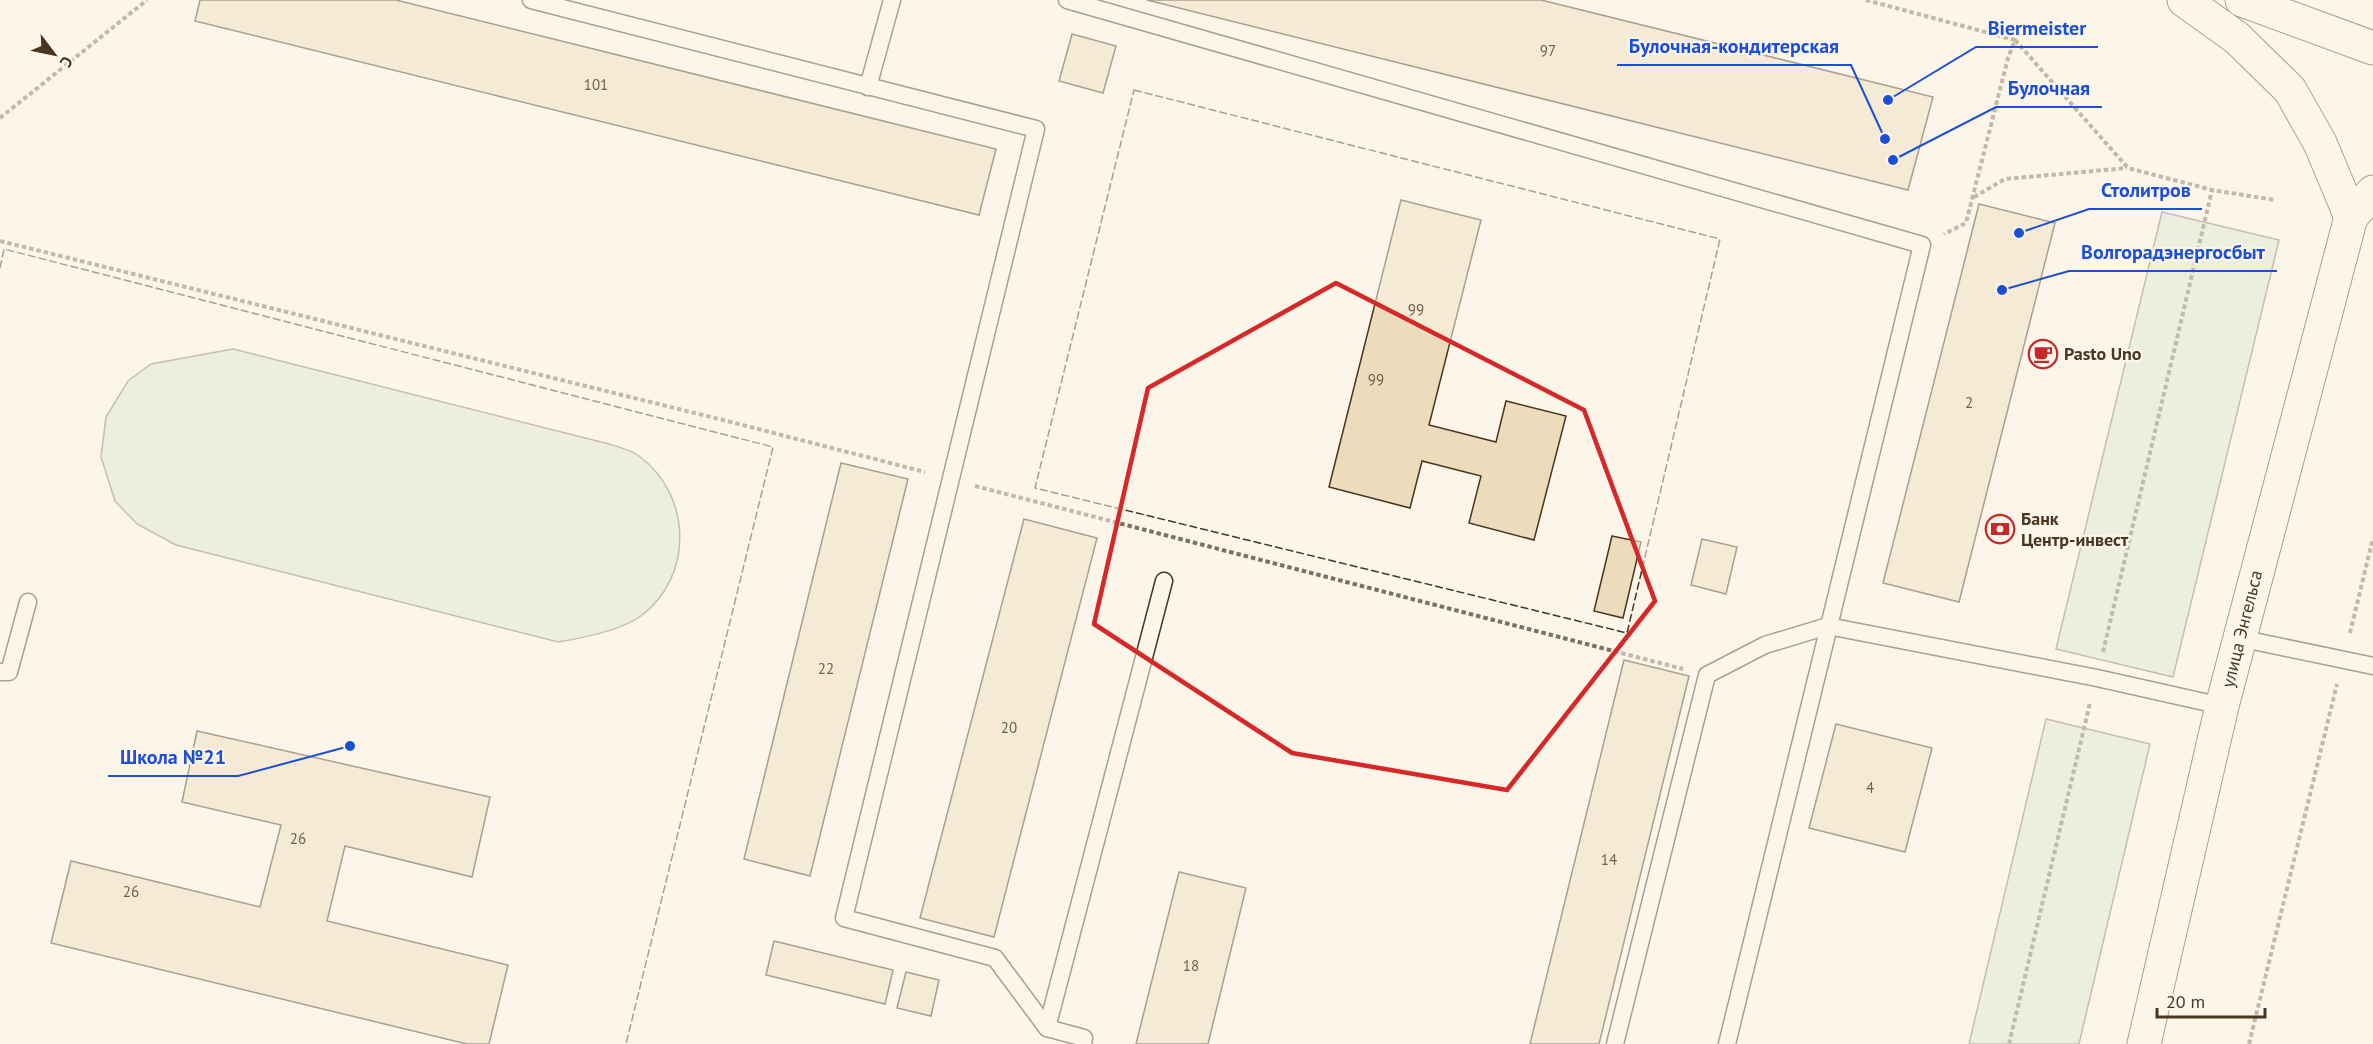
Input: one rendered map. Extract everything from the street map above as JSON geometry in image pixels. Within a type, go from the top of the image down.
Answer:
[{"type":"main road","points":[[2184,0],[2238,38],[2290,90],[2320,143],[2351,217]]},
{"type":"main road","points":[[2242,0],[2373,48]]},
{"type":"main road","name":"улица Энгельса","points":[[2144,1044],[2239,638],[2351,217],[2373,192]]},
{"type":"lane","points":[[531,0],[1036,129],[844,918],[995,958],[1047,1028],[1084,1038],[1083,1044]]},
{"type":"lane","points":[[868,87],[892,0]]},
{"type":"lane","points":[[1067,0],[1922,245],[1726,1044]]},
{"type":"lane","points":[[1047,1028],[1164,581]]},
{"type":"lane","points":[[0,672],[9,672],[28,602]]},
{"type":"lane","points":[[1615,1044],[1707,675],[1765,645],[1828,626],[2097,678],[2222,706]]},
{"type":"lane","points":[[2239,638],[2373,666]]},
{"type":"path","points":[[0,118],[147,0]]},
{"type":"path","points":[[1866,0],[2015,40],[2128,168]]},
{"type":"path","points":[[1922,245],[1966,223],[2008,58],[2015,40]]},
{"type":"path","points":[[1974,197],[2005,179],[2128,168],[2212,190],[2275,200]]},
{"type":"path","points":[[2009,1044],[2212,190]]},
{"type":"path","points":[[0,241],[727,421],[1707,675]]},
{"type":"path","points":[[2249,1044],[2373,538]]},
{"type":"highlighted area","points":[[1336,283],[1584,410],[1655,601],[1507,790],[1292,753],[1094,624],[1148,388]]},
{"type":"green space","points":[[2162,212],[2279,240],[2173,677],[2056,649]]},
{"type":"green space","points":[[233,349],[609,444],[632,452],[656,472],[669,492],[677,513],[680,536],[678,558],[670,580],[658,599],[641,616],[623,626],[558,642],[176,545],[137,524],[115,501],[101,457],[106,417],[128,381],[151,364]]},
{"type":"green space","points":[[2046,719],[2150,744],[2079,1044],[1969,1044]]},
{"type":"building","points":[[200,0],[396,0],[996,149],[979,215],[195,21]]},
{"type":"building","points":[[1147,0],[1541,0],[1933,97],[1908,190]]},
{"type":"building","points":[[1072,34],[1116,46],[1103,93],[1059,81]]},
{"type":"building","points":[[1401,200],[1481,220],[1429,425],[1496,442],[1506,401],[1566,416],[1534,540],[1469,523],[1481,476],[1422,461],[1410,508],[1329,487]]},
{"type":"building","points":[[1979,204],[2055,223],[1959,602],[1883,583]]},
{"type":"building","points":[[841,463],[908,479],[810,876],[744,859]]},
{"type":"building","points":[[1024,519],[1097,538],[994,937],[920,918]]},
{"type":"building","points":[[1612,536],[1641,542],[1623,618],[1594,611]]},
{"type":"building","points":[[1702,539],[1737,547],[1726,594],[1691,585]]},
{"type":"building","points":[[1624,660],[1689,676],[1599,1044],[1530,1044]]},
{"type":"building","points":[[1836,724],[1932,748],[1905,852],[1809,828]]},
{"type":"building","points":[[197,731],[490,797],[472,877],[345,846],[327,921],[508,965],[489,1044],[467,1044],[51,943],[71,861],[260,907],[281,825],[182,802]]},
{"type":"building","points":[[1179,872],[1246,888],[1208,1044],[1136,1044]]},
{"type":"building","points":[[774,941],[893,970],[885,1004],[766,975]]},
{"type":"building","points":[[906,972],[939,980],[931,1016],[897,1008]]},
{"type":"fence","points":[[1134,90],[1720,239],[1627,633],[1035,488],[1134,90]]},
{"type":"fence","points":[[0,268],[4,249],[773,447],[626,1044]]},
{"type":"place","name":"Biermeister","points":[[1888,100]]},
{"type":"place","name":"Булочная-кондитерская","points":[[1885,139]]},
{"type":"place","name":"Булочная","points":[[1893,160]]},
{"type":"place","name":"Столитров","points":[[2019,233]]},
{"type":"place","name":"Волгорадэнергосбыт","points":[[2002,290]]},
{"type":"place","name":"Pasto Uno","points":[[2043,354]]},
{"type":"place","name":"Банк Центр-инвест","points":[[2000,529]]},
{"type":"place","name":"Школа №21","points":[[350,746]]}]
